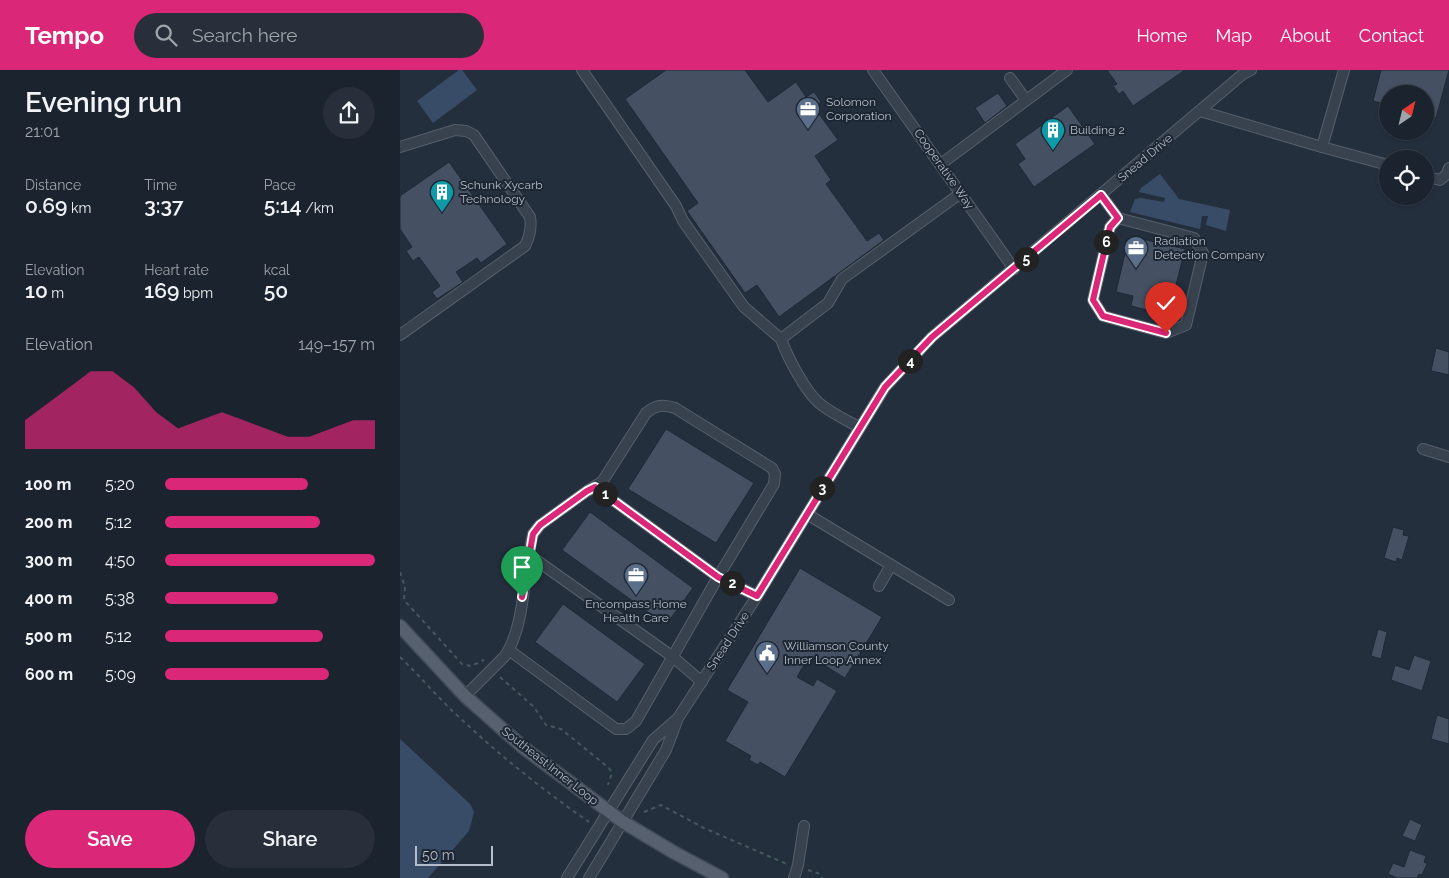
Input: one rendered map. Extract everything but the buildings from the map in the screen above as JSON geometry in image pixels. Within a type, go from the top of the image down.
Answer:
[{"type":"main road","name":"Southeast Inner Loop","points":[[400,627],[465,696],[524,748],[608,812],[675,853],[722,878]]},
{"type":"street","points":[[582,70],[676,206],[683,221],[744,307],[781,339],[786,353],[818,402],[859,427]]},
{"type":"street","name":"Cooperative Way","points":[[873,70],[1014,269]]},
{"type":"street","points":[[941,164],[1067,70]]},
{"type":"street","name":"Snead Drive","points":[[590,878],[666,750],[678,718],[757,596],[885,387],[932,337],[1250,70]]},
{"type":"street","points":[[1322,147],[1344,70]]},
{"type":"street","points":[[1010,78],[1026,100]]},
{"type":"street","points":[[1200,111],[1379,163]]},
{"type":"street","points":[[400,147],[455,130],[466,131],[474,135],[530,216],[532,224],[530,236],[525,246],[400,335]]},
{"type":"street","points":[[1434,178],[1440,180],[1448,174],[1449,168]]},
{"type":"street","points":[[781,339],[828,303],[842,279],[960,193]]},
{"type":"street","points":[[1101,195],[1118,218],[1194,238],[1203,254],[1186,325],[1166,333],[1103,316],[1093,300],[1110,227],[1118,218]]},
{"type":"street","points":[[465,696],[505,656],[516,634],[533,534],[540,525],[602,482],[646,413],[653,407],[663,405],[675,408],[772,468],[775,474],[774,484],[718,577],[636,721],[626,729],[616,729],[509,650]]},
{"type":"street","points":[[1423,449],[1449,457]]},
{"type":"street","points":[[595,487],[718,577],[757,596]]},
{"type":"street","points":[[807,514],[949,600]]},
{"type":"street","points":[[529,555],[673,657],[702,682]]},
{"type":"street","points":[[879,586],[891,565]]},
{"type":"street","name":"Snead Drive","points":[[568,878],[653,740],[678,718]]},
{"type":"street","points":[[794,878],[804,826]]},
{"type":"path","points":[[400,572],[405,587],[404,600],[462,664],[471,666],[484,660]]},
{"type":"path","points":[[400,657],[428,688],[486,742],[531,780],[589,822]]},
{"type":"path","points":[[500,677],[534,707],[546,725],[561,729],[610,768],[612,772],[608,786]]},
{"type":"path","points":[[644,812],[660,805],[704,828],[793,866]]},
{"type":"path","points":[[806,870],[820,874],[822,878]]},
{"type":"water","points":[[459,70],[462,70],[477,90],[433,123],[417,101]]},
{"type":"water","points":[[1160,174],[1179,199],[1230,210],[1226,231],[1206,225],[1208,216],[1202,216],[1200,229],[1130,212],[1135,199],[1141,198],[1164,202],[1165,198],[1139,192],[1141,188]]},
{"type":"water","points":[[400,739],[470,804],[474,812],[469,831],[428,878],[400,878]]},
{"type":"place","name":"Solomon Corporation","points":[[808,130]]},
{"type":"place","name":"Building 2","points":[[1053,151]]},
{"type":"place","name":"Schunk Xycarb Technology","points":[[442,213]]},
{"type":"place","name":"Radiation Detection Company","points":[[1136,269]]},
{"type":"place","name":"Encompass Home Health Care","points":[[636,596]]},
{"type":"place","name":"Williamson County Inner Loop Annex","points":[[767,674]]},
{"type":"route","points":[[522,597],[533,534],[540,525],[595,487],[718,577],[757,596],[885,387],[932,337],[976,302],[1101,195],[1118,218],[1110,227],[1093,300],[1103,316],[1166,333]]}]
